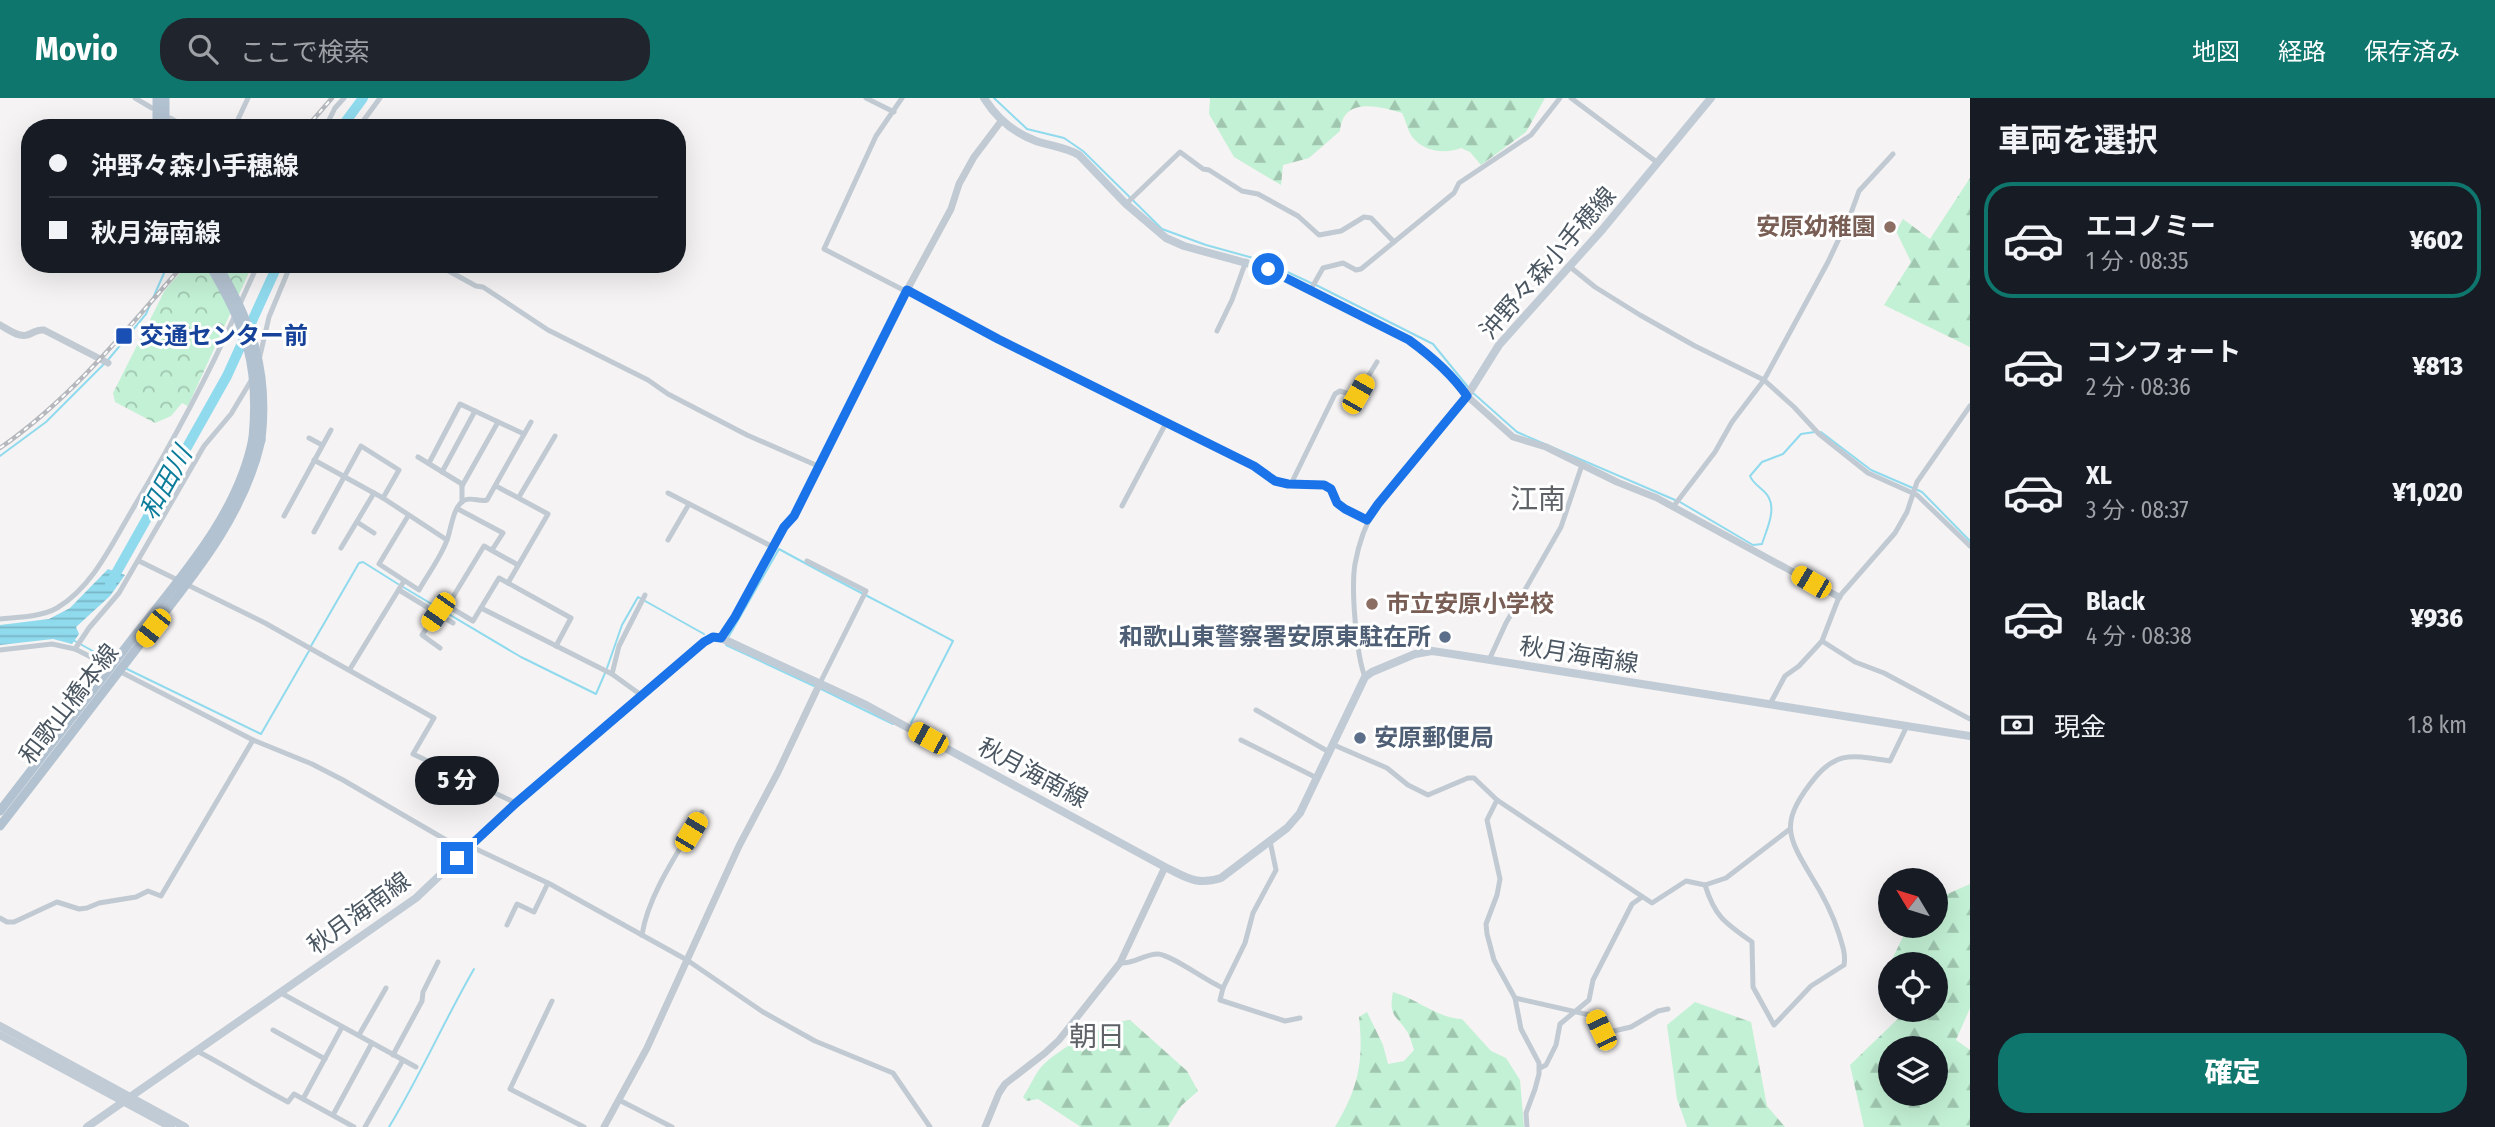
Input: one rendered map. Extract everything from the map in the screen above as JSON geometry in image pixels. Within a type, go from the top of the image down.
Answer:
[{"type":"main road","points":[[157,98],[157,119]]},
{"type":"main road","points":[[165,98],[165,119]]},
{"type":"main road","points":[[984,98],[1002,120],[1025,136],[1070,149],[1079,155],[1126,204],[1166,238],[1184,246],[1268,269],[1409,340],[1455,379],[1467,396]]},
{"type":"main road","name":"沖野々森小手穂線","points":[[1467,396],[1499,345],[1602,230],[1711,98]]},
{"type":"main road","name":"和歌山橋本線","points":[[214,273],[232,306],[248,346],[255,383],[257,439]]},
{"type":"main road","name":"和歌山橋本線","points":[[0,826],[115,669],[227,526],[253,472],[264,407],[258,352],[245,314],[222,273]]},
{"type":"main road","name":"秋月海南線","points":[[87,1127],[415,898],[516,803],[713,637],[721,638],[820,683],[906,726],[1197,882],[1221,878],[1287,828],[1300,813],[1365,677],[1372,671],[1423,653],[1446,653],[1970,736]]},
{"type":"main road","name":"和歌山橋本線","points":[[0,811],[115,669]]},
{"type":"main road","points":[[0,1026],[171,1127]]},
{"type":"main road","points":[[0,1035],[185,1127]]},
{"type":"street","points":[[135,98],[152,108]]},
{"type":"street","points":[[238,119],[248,98]]},
{"type":"street","points":[[330,119],[344,98]]},
{"type":"street","points":[[365,119],[380,98]]},
{"type":"street","points":[[866,98],[894,112]]},
{"type":"street","points":[[902,98],[876,136],[824,249],[1254,466],[1275,481],[1324,485],[1331,489],[1337,503],[1367,520]]},
{"type":"street","points":[[1311,289],[1323,268],[1343,263],[1356,270],[1361,269],[1454,193],[1459,183],[1531,135],[1560,98]]},
{"type":"street","points":[[1571,98],[1659,163]]},
{"type":"street","points":[[721,638],[784,527],[794,516],[907,290],[951,209],[964,175],[1002,120]]},
{"type":"street","points":[[1126,204],[1180,152],[1203,169],[1242,191],[1258,194],[1298,216],[1319,235],[1341,231],[1364,217],[1371,218],[1394,242]]},
{"type":"street","points":[[1673,507],[1715,452],[1731,422],[1764,380],[1828,262],[1859,191],[1893,154]]},
{"type":"street","points":[[1217,331],[1246,261]]},
{"type":"street","points":[[1569,266],[1595,287],[1640,315],[1764,380],[1819,434],[1868,473],[1913,493],[1970,546]]},
{"type":"street","points":[[0,619],[55,610],[73,597],[100,565],[198,395],[254,273]]},
{"type":"street","points":[[75,649],[119,593],[204,446],[231,414],[249,386],[265,342],[271,313],[287,273]]},
{"type":"street","points":[[452,273],[483,287],[548,330],[648,380],[679,400],[747,435],[818,466]]},
{"type":"street","points":[[0,326],[20,335],[44,330],[108,363]]},
{"type":"street","points":[[1291,484],[1335,394],[1340,391],[1356,396],[1377,362]]},
{"type":"street","points":[[1365,677],[1356,628],[1355,566],[1367,520],[1467,396],[1513,437],[1546,447],[1673,507],[1839,597]]},
{"type":"street","points":[[429,463],[460,404],[524,434]]},
{"type":"street","points":[[1770,704],[1781,681],[1822,641],[1839,603],[1839,597],[1895,533],[1907,512],[1917,482],[1970,407]]},
{"type":"street","points":[[442,472],[475,411]]},
{"type":"street","points":[[408,516],[379,564],[419,590],[447,540],[450,523],[462,502],[462,486],[498,422]]},
{"type":"street","points":[[462,502],[485,502],[531,422]]},
{"type":"street","points":[[1122,506],[1166,423]]},
{"type":"street","points":[[284,516],[331,430]]},
{"type":"street","points":[[519,497],[555,436]]},
{"type":"street","points":[[309,438],[322,445]]},
{"type":"street","points":[[314,532],[361,446],[399,470],[383,498]]},
{"type":"street","points":[[418,457],[462,486]]},
{"type":"street","points":[[314,460],[383,498],[447,540]]},
{"type":"street","points":[[1489,660],[1506,623],[1561,527],[1582,465]]},
{"type":"street","points":[[496,486],[548,514],[508,583]]},
{"type":"street","points":[[341,548],[374,493]]},
{"type":"street","points":[[668,493],[773,547]]},
{"type":"street","points":[[668,540],[688,504]]},
{"type":"street","points":[[458,509],[503,533],[492,550]]},
{"type":"street","points":[[356,522],[374,533]]},
{"type":"street","points":[[440,648],[422,635],[448,606],[484,545],[519,565]]},
{"type":"street","points":[[139,561],[350,669],[434,718],[413,754],[516,803]]},
{"type":"street","points":[[604,1127],[647,1048],[740,846],[866,591],[807,561]]},
{"type":"street","points":[[448,606],[473,621],[499,578],[571,618],[556,646]]},
{"type":"street","points":[[350,669],[404,581]]},
{"type":"street","points":[[399,590],[453,622]]},
{"type":"street","points":[[612,674],[619,646],[645,595]]},
{"type":"street","points":[[481,608],[612,674],[641,695]]},
{"type":"street","points":[[1822,641],[1855,662],[1884,673],[1970,719]]},
{"type":"street","points":[[0,650],[52,644],[75,649],[253,740],[312,764],[391,807],[435,835],[475,849],[548,883],[687,960],[764,1012],[815,1041],[893,1073],[930,1127]]},
{"type":"street","points":[[1256,710],[1332,749],[1388,768],[1408,785],[1428,795],[1474,778],[1497,800],[1652,903],[1686,881],[1705,885],[1726,877],[1790,829]]},
{"type":"street","points":[[1705,885],[1711,906],[1725,923],[1752,942],[1753,987],[1774,1025],[1811,986],[1844,965],[1846,955],[1832,910],[1792,845],[1790,829],[1796,803],[1815,777],[1830,763],[1850,755],[1890,761],[1907,726]]},
{"type":"street","points":[[0,918],[14,922],[57,902],[79,909],[136,897],[148,891],[161,896],[253,740]]},
{"type":"street","points":[[1241,740],[1317,778]]},
{"type":"street","points":[[1497,800],[1487,820],[1500,879],[1486,924],[1494,960],[1516,998],[1521,1029],[1535,1051],[1540,1068],[1526,1113],[1527,1127]]},
{"type":"street","points":[[642,935],[644,920],[668,870],[702,812]]},
{"type":"street","points":[[1270,841],[1276,870],[1253,913],[1245,943],[1220,1000],[1285,1021],[1300,1018]]},
{"type":"street","points":[[985,1127],[1005,1084],[1059,1040],[1120,963],[1165,867]]},
{"type":"street","points":[[508,925],[517,904],[534,912],[548,883]]},
{"type":"street","points":[[1540,1068],[1546,1065],[1556,1045],[1560,1024],[1590,1000],[1593,980],[1632,904],[1642,897]]},
{"type":"street","points":[[1120,963],[1128,964],[1144,956],[1161,954],[1223,988]]},
{"type":"street","points":[[393,1055],[422,1001],[438,962]]},
{"type":"street","points":[[359,1035],[386,988]]},
{"type":"street","points":[[281,993],[416,1067]]},
{"type":"street","points":[[1516,998],[1594,1016],[1605,1033],[1631,1027],[1658,1011],[1668,1009]]},
{"type":"street","points":[[552,1001],[510,1089],[584,1127]]},
{"type":"street","points":[[303,1099],[342,1027]]},
{"type":"street","points":[[273,1030],[325,1059]]},
{"type":"street","points":[[333,1115],[372,1043]]},
{"type":"street","points":[[197,1051],[288,1102],[294,1094],[354,1127]]},
{"type":"street","points":[[365,1127],[403,1060]]},
{"type":"street","points":[[619,1100],[672,1127]]},
{"type":"green space","points":[[1210,98],[1545,98],[1526,132],[1481,165],[1470,152],[1461,148],[1436,151],[1424,147],[1410,133],[1402,113],[1371,106],[1354,109],[1342,120],[1340,131],[1309,158],[1283,165],[1281,185],[1234,157],[1209,114]]},
{"type":"green space","points":[[1970,178],[1970,347],[1884,305],[1911,262],[1896,231],[1903,219],[1930,239]]},
{"type":"green space","points":[[180,273],[249,273],[188,406],[182,403],[171,416],[155,423],[115,402],[113,393],[165,290]]},
{"type":"green space","points":[[1970,884],[1970,1008],[1956,1040],[1970,1050],[1970,1127],[1864,1127],[1850,1065],[1878,1038],[1878,1106],[1948,1106],[1948,1036],[1880,1036],[1895,1022],[1948,1022],[1948,952],[1896,952],[1902,938],[1948,938],[1948,894]]},
{"type":"green space","points":[[1393,992],[1436,1012],[1462,1019],[1491,1051],[1506,1058],[1520,1080],[1524,1127],[1335,1127],[1358,1075],[1361,1048],[1359,1017],[1367,1012],[1383,1045],[1388,1064],[1404,1061],[1414,1050],[1408,1033],[1394,1015]]},
{"type":"green space","points":[[1695,1002],[1751,1022],[1767,1106],[1785,1127],[1687,1127],[1677,1099],[1667,1025]]},
{"type":"green space","points":[[1130,1020],[1187,1071],[1198,1091],[1181,1106],[1168,1127],[1081,1127],[1038,1099],[1027,1101],[1023,1097],[1041,1068],[1052,1057],[1084,1037]]},
{"type":"water","points":[[108,569],[125,575],[110,596],[76,627],[79,634],[72,644],[53,639],[0,645],[0,625],[49,619],[70,608]]},
{"type":"waterway","name":"和田川","points":[[348,119],[363,98]]},
{"type":"waterway","points":[[994,98],[1027,129],[1064,138],[1083,151],[1162,229],[1264,261],[1311,283]]},
{"type":"waterway","points":[[108,360],[146,314],[164,273]]},
{"type":"waterway","name":"和田川","points":[[110,584],[227,376],[274,273]]},
{"type":"waterway","points":[[1316,285],[1433,344],[1468,387]]},
{"type":"waterway","points":[[0,456],[46,422],[104,364]]},
{"type":"waterway","points":[[1472,392],[1517,432],[1675,500]]},
{"type":"waterway","points":[[1680,502],[1753,545],[1762,544],[1770,521],[1771,503],[1750,476],[1762,462],[1783,454],[1801,434],[1815,432]]},
{"type":"waterway","points":[[1821,432],[1871,470],[1922,492],[1970,541]]},
{"type":"waterway","points":[[729,636],[779,549],[953,641],[911,723]]},
{"type":"waterway","points":[[311,646],[359,563],[363,562],[398,584]]},
{"type":"waterway","points":[[403,587],[521,657],[596,694],[605,673]]},
{"type":"waterway","points":[[607,668],[622,625],[638,597],[704,634]]},
{"type":"waterway","points":[[73,640],[109,660]]},
{"type":"waterway","points":[[726,645],[814,686]]},
{"type":"waterway","points":[[127,669],[261,734],[309,651]]},
{"type":"waterway","points":[[819,688],[893,724]]},
{"type":"waterway","points":[[389,1127],[474,969]]},
{"type":"railway","points":[[314,119],[332,98]]},
{"type":"railway","points":[[0,448],[75,385],[176,273]]},
{"type":"place","name":"安原幼稚園","points":[[1890,227]]},
{"type":"place","name":"交通センター前","points":[[124,336]]},
{"type":"place","name":"市立安原小学校","points":[[1372,604]]},
{"type":"place","name":"和歌山東警察署安原東駐在所","points":[[1445,637]]},
{"type":"place","name":"安原郵便局","points":[[1360,738]]},
{"type":"district","name":"江南","points":[[1538,499]]},
{"type":"district","name":"朝日","points":[[1097,1036]]},
{"type":"route","points":[[457,858],[516,803],[704,642],[713,637],[721,638],[784,527],[794,516],[907,290],[998,339],[1254,466],[1275,481],[1324,485],[1331,489],[1337,503],[1367,520],[1467,396],[1455,379],[1429,354],[1409,340],[1268,269]]}]
